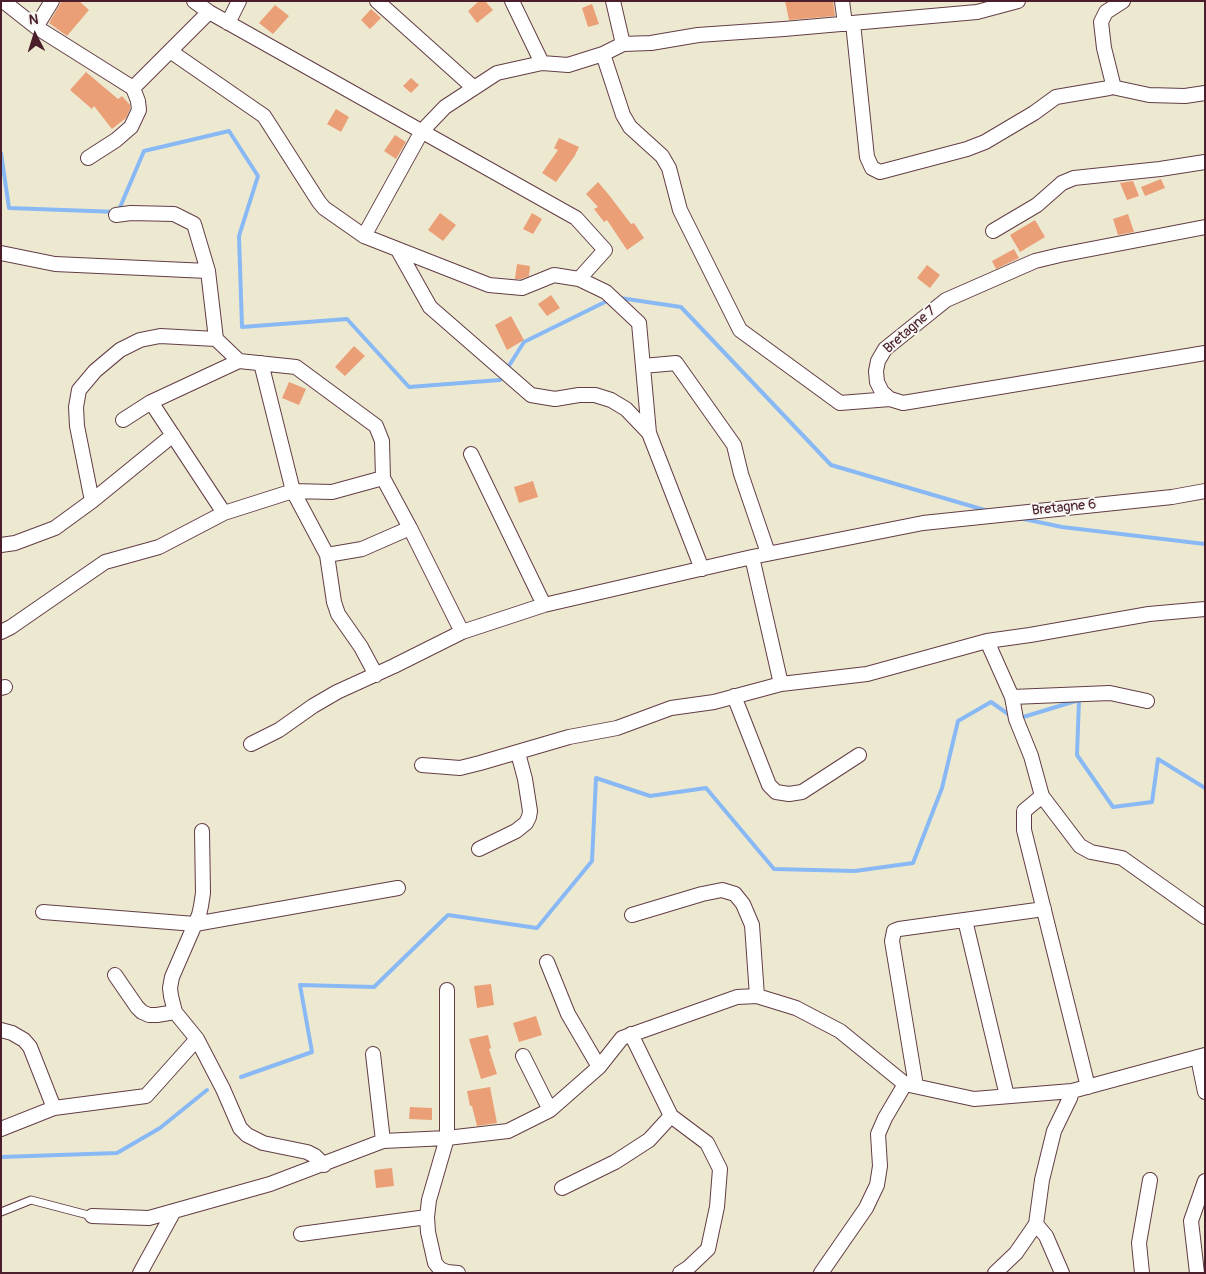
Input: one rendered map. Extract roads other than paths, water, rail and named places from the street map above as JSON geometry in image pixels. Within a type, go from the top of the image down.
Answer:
[{"type":"street","points":[[3,1],[36,27],[133,88],[139,110],[131,127],[116,140],[88,158]]},
{"type":"street","points":[[36,27],[52,1]]},
{"type":"street","points":[[194,1],[228,23],[576,218],[605,250],[579,279]]},
{"type":"street","points":[[228,23],[239,1]]},
{"type":"street","points":[[377,1],[474,88]]},
{"type":"street","points":[[512,1],[542,64]]},
{"type":"street","points":[[613,1],[623,44]]},
{"type":"street","points":[[842,1],[849,23],[868,157],[872,168],[880,172],[967,149],[985,142],[1034,113],[1056,97],[1112,86],[1149,95],[1185,96],[1205,93]]},
{"type":"street","points":[[364,236],[422,131],[445,107],[497,73],[542,64],[568,65],[603,54],[623,44],[651,43],[698,34],[977,12],[1018,1]]},
{"type":"street","points":[[1112,86],[1101,22],[1106,12],[1123,1]]},
{"type":"street","points":[[133,88],[209,12]]},
{"type":"street","points":[[170,51],[264,116],[319,202],[324,208],[364,236],[489,285],[522,288],[554,275],[579,279],[606,292],[639,323],[649,434],[702,569]]},
{"type":"street","points":[[603,54],[623,115],[630,127],[662,156],[669,168],[680,210],[740,330],[840,402],[890,400],[903,403],[1205,352]]},
{"type":"street","points":[[993,231],[1037,205],[1062,182],[1074,178],[1205,162]]},
{"type":"street","points":[[116,215],[131,213],[174,214],[194,224],[208,271],[216,339],[239,361]]},
{"type":"street","name":"Bretagne 7","points":[[890,400],[882,392],[877,382],[878,360],[885,349],[946,300],[1035,261],[1205,227]]},
{"type":"street","points":[[398,250],[430,307],[530,395],[555,399],[579,395],[595,395],[626,409],[649,434]]},
{"type":"street","points":[[1,253],[54,264],[208,271]]},
{"type":"street","points":[[92,501],[77,426],[76,407],[79,390],[94,371],[120,350],[140,340],[160,336],[216,339]]},
{"type":"street","points":[[123,420],[151,402],[239,361],[296,367],[376,426],[382,441],[383,478],[462,632]]},
{"type":"street","points":[[261,363],[293,491],[327,555],[334,602],[338,614],[361,647],[376,675]]},
{"type":"street","points":[[643,366],[676,363],[734,445],[741,474],[768,553]]},
{"type":"street","points":[[151,402],[224,513]]},
{"type":"street","points":[[1,545],[14,543],[55,528],[92,501],[173,435]]},
{"type":"street","points":[[471,454],[544,605]]},
{"type":"street","points":[[1,632],[105,562],[159,547],[224,513],[293,491],[332,492],[383,478]]},
{"type":"street","name":"Bretagne 6","points":[[250,744],[279,730],[337,692],[376,675],[462,632],[544,605],[768,553],[923,523],[1172,497],[1205,491]]},
{"type":"street","points":[[327,555],[362,550],[410,528]]},
{"type":"street","points":[[752,557],[781,684]]},
{"type":"street","points":[[422,765],[460,768],[569,737],[618,728],[670,708],[714,702],[781,684],[867,674],[988,641],[1149,614],[1205,609]]},
{"type":"street","points":[[988,641],[1012,697],[1016,719],[1032,756],[1042,796],[1080,846],[1091,852],[1122,858],[1205,917]]},
{"type":"street","points":[[1012,697],[1110,693],[1146,701]]},
{"type":"street","points":[[734,696],[769,785],[776,792],[789,794],[802,792],[859,755]]},
{"type":"street","points":[[479,849],[516,831],[526,823],[529,817],[527,792],[518,753]]},
{"type":"street","points":[[1042,796],[1024,811],[1024,830],[1088,1087]]},
{"type":"street","points":[[202,832],[203,893],[199,915],[172,978],[170,988],[175,1012],[197,1039],[223,1089],[240,1128],[247,1135],[263,1143],[307,1152],[315,1156],[324,1165]]},
{"type":"street","points":[[43,912],[195,924],[398,888]]},
{"type":"street","points":[[632,915],[702,894],[722,890],[735,894],[743,904],[752,925],[757,996]]},
{"type":"street","points":[[821,1273],[866,1208],[877,1185],[880,1166],[878,1134],[885,1118],[911,1085],[894,932],[898,929],[1044,909]]},
{"type":"street","points":[[965,920],[1006,1096]]},
{"type":"street","points":[[547,962],[568,1014],[599,1067]]},
{"type":"street","points":[[115,975],[142,1012],[149,1015],[157,1015],[175,1012]]},
{"type":"street","points":[[447,990],[447,1138],[429,1200],[427,1217],[428,1232],[435,1263],[440,1269],[458,1273]]},
{"type":"street","points":[[92,1216],[149,1218],[270,1184],[383,1141],[447,1138],[508,1131],[550,1110],[599,1067],[622,1038],[737,997],[757,996],[796,1008],[840,1031],[911,1085],[974,1099],[1072,1092],[1202,1056],[1205,1092]]},
{"type":"street","points":[[1,1030],[12,1033],[24,1040],[30,1047],[54,1108]]},
{"type":"street","points":[[631,1034],[671,1116],[706,1142],[720,1169],[717,1207],[708,1249],[680,1273]]},
{"type":"street","points":[[1,1129],[54,1108],[146,1096],[197,1039]]},
{"type":"street","points":[[374,1054],[383,1141]]},
{"type":"street","points":[[523,1056],[550,1110]]},
{"type":"street","points":[[995,1273],[1016,1253],[1036,1224],[1042,1180],[1054,1131],[1072,1092]]},
{"type":"street","points":[[562,1188],[615,1162],[649,1140],[671,1116]]},
{"type":"street","points":[[1142,1273],[1138,1243],[1150,1180]]},
{"type":"street","points":[[1196,1273],[1191,1221],[1205,1181]]},
{"type":"street","points":[[140,1273],[174,1211]]},
{"type":"street","points":[[301,1234],[427,1217]]},
{"type":"street","points":[[1036,1224],[1046,1236],[1062,1273]]},
{"type":"lane","points":[[1,1212],[31,1200],[92,1216]]},
{"type":"waterway","points":[[1,153],[9,208],[118,212],[144,151],[229,131],[258,176],[239,236],[242,327],[347,319],[409,387],[500,380],[524,342],[611,299]]},
{"type":"waterway","points":[[620,298],[681,307],[831,465],[988,511]]},
{"type":"waterway","points":[[1019,518],[1062,527],[1205,544]]},
{"type":"waterway","points":[[1020,718],[1079,700],[1077,755],[1113,807],[1152,802],[1158,759],[1205,788]]},
{"type":"waterway","points":[[241,1077],[312,1052],[300,985],[374,987],[448,915],[537,928],[592,861],[596,778],[650,796],[706,788],[774,869],[855,871],[913,863],[942,788],[958,721],[991,702],[1011,716]]},
{"type":"waterway","points":[[1,1157],[117,1153],[160,1128],[207,1090]]}]
